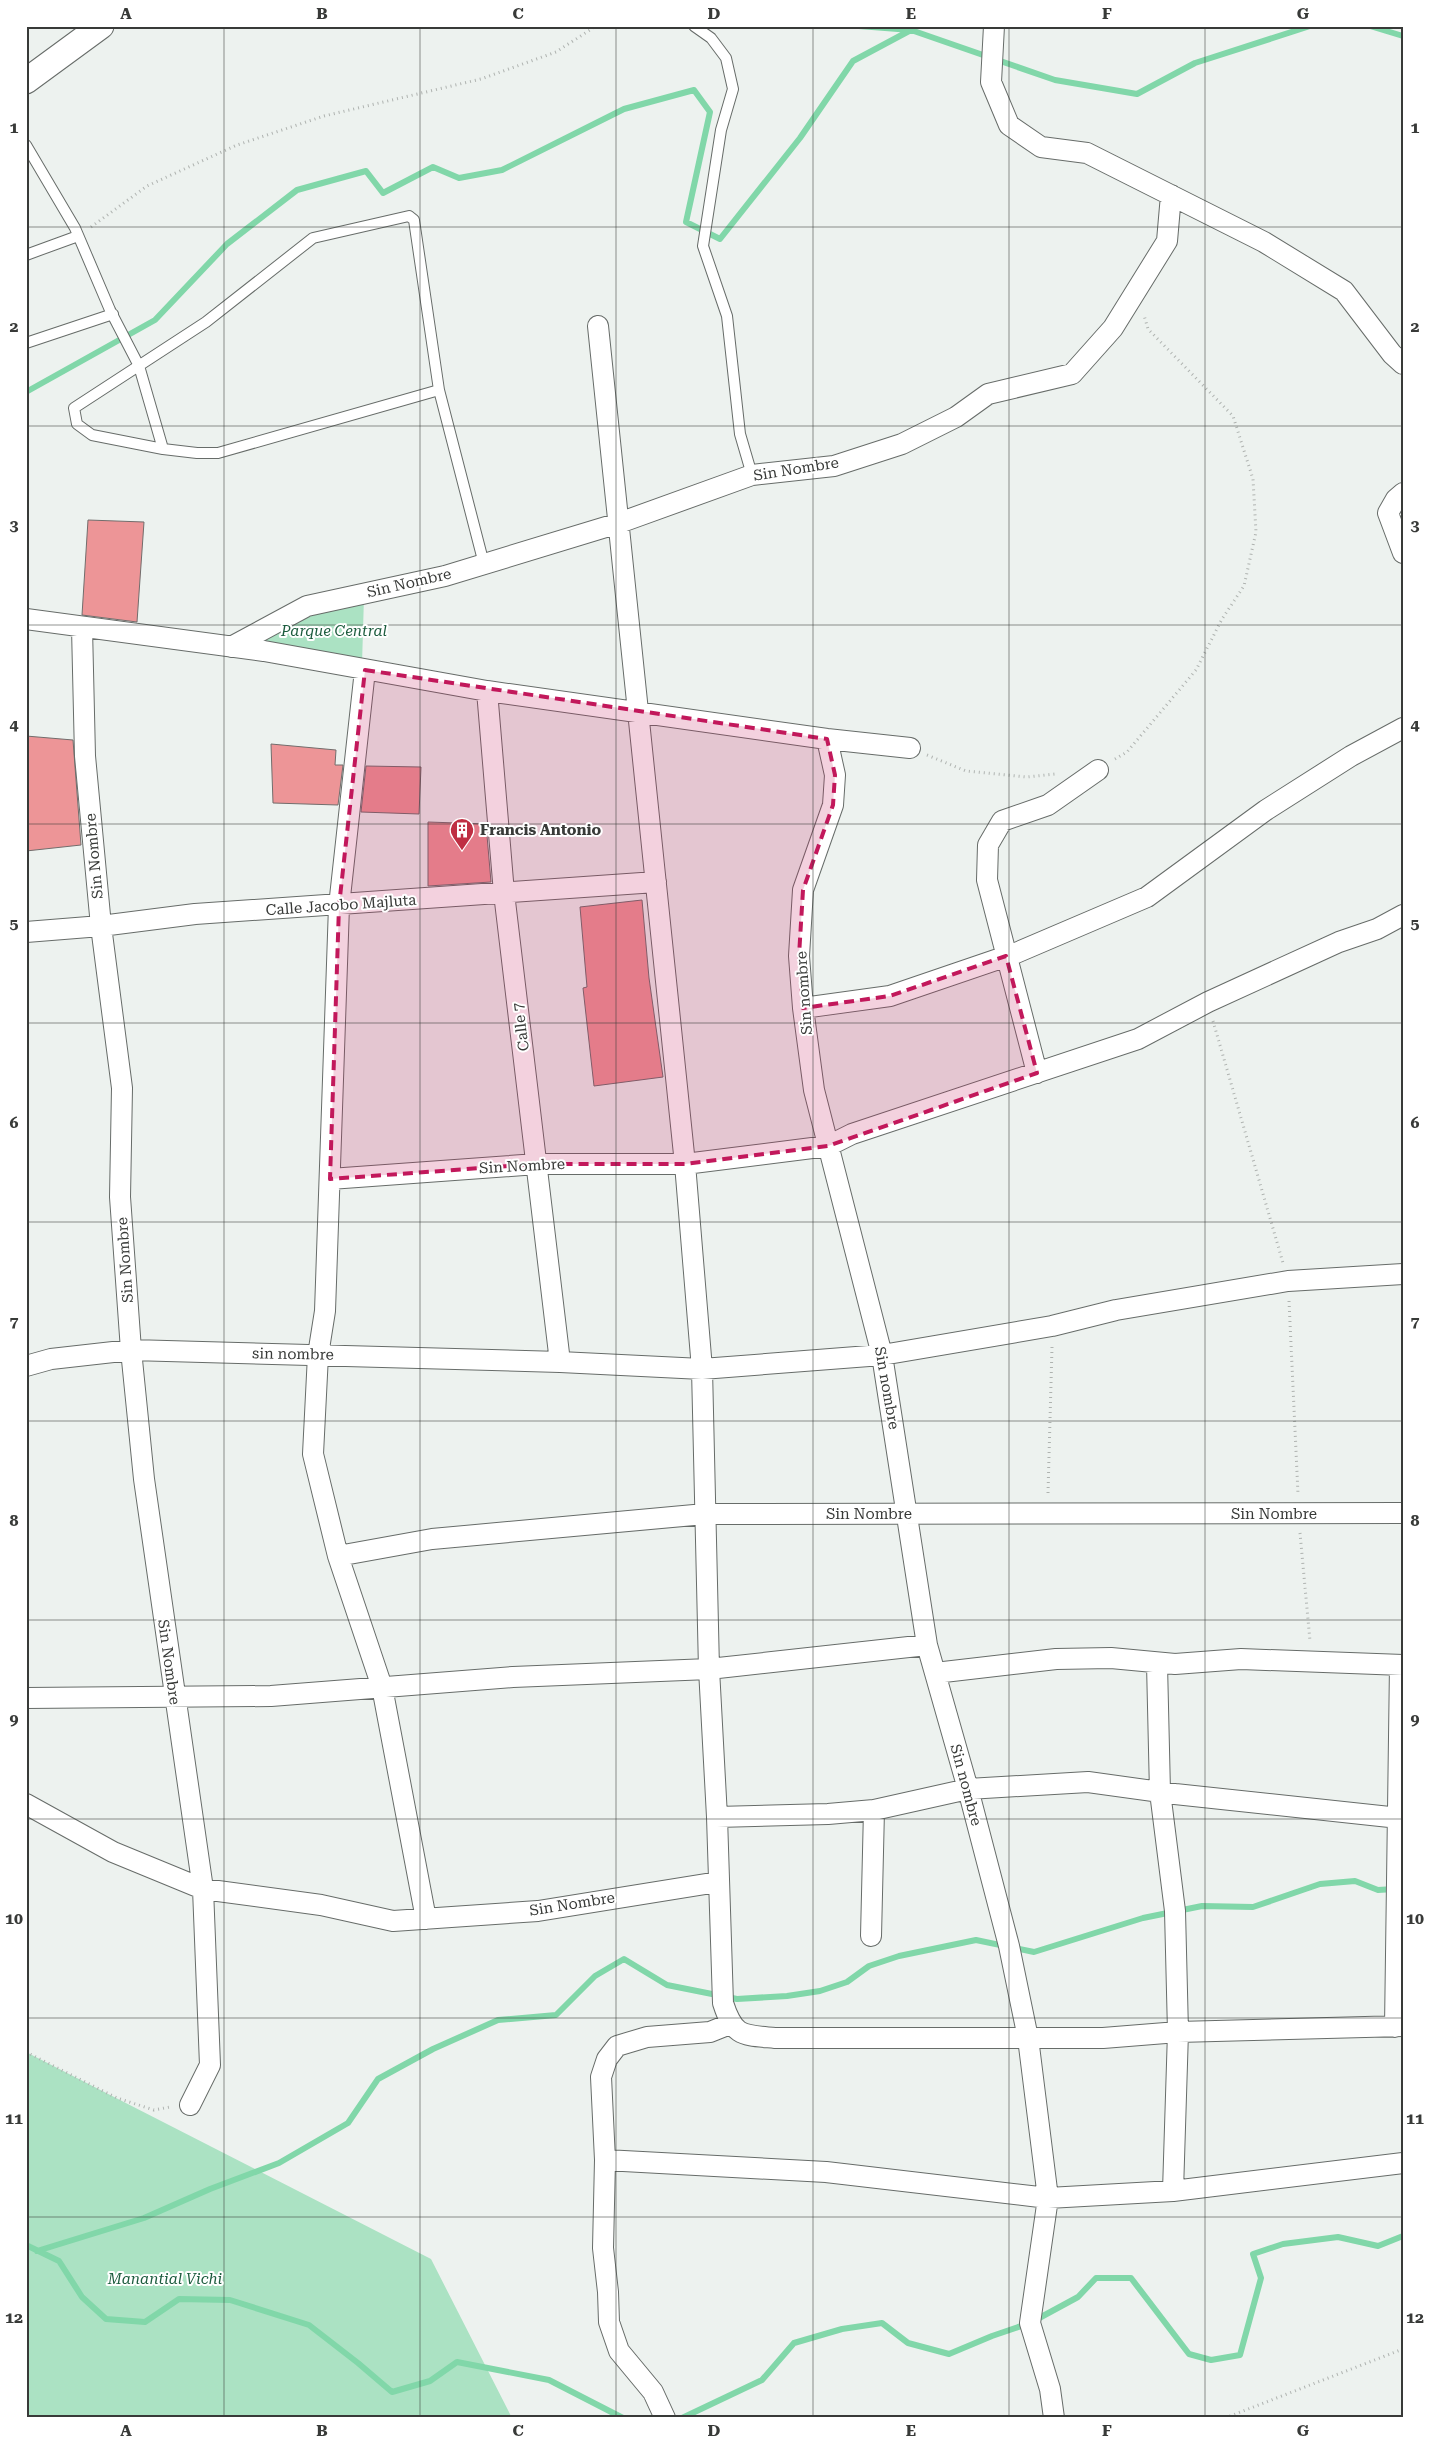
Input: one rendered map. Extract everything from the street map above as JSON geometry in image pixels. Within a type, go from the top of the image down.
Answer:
[{"type":"street","points":[[26,81],[101,26]]},
{"type":"street","points":[[994,26],[992,82],[1009,125],[1041,148],[1087,152],[1264,242],[1344,291],[1392,354],[1403,364]]},
{"type":"street","name":"Sin Nombre","points":[[231,647],[307,606],[445,576],[619,523],[752,475],[834,466],[902,444],[956,417],[988,394],[1072,374],[1113,328],[1167,241],[1171,195]]},
{"type":"street","points":[[598,326],[686,1164],[702,1370],[708,1669],[717,1817],[723,2003],[730,2024],[746,2036],[775,2038],[1102,2038],[1178,2032],[1399,2026],[1401,1665],[1241,1659],[1157,1664],[1111,1658],[1056,1659],[935,1673]]},
{"type":"street","points":[[1403,493],[1396,499],[1388,513],[1403,553]]},
{"type":"street","points":[[26,619],[231,647],[487,691],[827,739],[910,748]]},
{"type":"street","name":"Sin Nombre","points":[[82,628],[85,756],[101,926],[122,1088],[120,1196],[131,1350],[144,1479],[203,1889],[210,2065],[190,2105]]},
{"type":"street","name":"Sin Nombre","points":[[365,670],[339,906],[325,1311],[318,1355],[313,1454],[338,1556],[382,1687],[426,1919]]},
{"type":"street","name":"Calle 7","points":[[487,691],[504,893],[560,1362]]},
{"type":"street","points":[[803,1008],[890,996],[1006,956],[1147,897],[1266,810],[1351,756],[1403,728]]},
{"type":"street","name":"Sin nombre","points":[[827,739],[835,775],[833,805],[803,890],[799,956],[803,1008],[814,1090],[882,1355],[927,1645],[968,1789],[1008,1946],[1028,2038],[1048,2198],[1030,2324],[1050,2389],[1054,2418]]},
{"type":"street","points":[[1037,1073],[987,880],[988,845],[1002,821],[1048,805],[1098,770]]},
{"type":"street","name":"Calle Jacobo Majluta","points":[[26,932],[101,926],[195,914],[339,906],[656,882]]},
{"type":"street","name":"Sin Nombre","points":[[330,1179],[537,1164],[686,1164],[828,1146],[852,1134],[1138,1039],[1208,1002],[1340,942],[1377,929],[1403,916]]},
{"type":"street","name":"sin nombre","points":[[26,1366],[51,1359],[131,1350],[560,1362],[702,1370],[882,1355],[1052,1326],[1116,1310],[1288,1281],[1403,1274]]},
{"type":"street","name":"Sin Nombre","points":[[338,1556],[432,1539],[705,1514],[1047,1513],[1298,1515],[1403,1513]]},
{"type":"street","points":[[26,1698],[174,1695],[271,1696],[513,1677],[708,1669],[927,1645]]},
{"type":"street","points":[[1157,1664],[1160,1792],[1175,1911],[1178,2032],[1173,2191]]},
{"type":"street","points":[[717,1817],[828,1814],[874,1810],[968,1789],[1088,1782],[1160,1792],[1399,1818]]},
{"type":"street","name":"Sin Nombre","points":[[26,1804],[113,1852],[203,1889],[321,1905],[393,1921],[538,1911],[718,1882]]},
{"type":"street","points":[[871,1936],[874,1810]]},
{"type":"street","points":[[665,2418],[654,2392],[619,2351],[609,2322],[603,2248],[605,2160],[601,2077],[607,2059],[617,2046],[647,2036],[710,2032],[730,2024]]},
{"type":"street","points":[[605,2160],[826,2172],[1048,2198],[1173,2191],[1403,2163]]},
{"type":"lane","points":[[694,26],[711,38],[726,58],[732,89],[721,130],[703,246],[727,316],[740,434],[752,475]]},
{"type":"lane","points":[[26,145],[78,236],[139,366],[162,449]]},
{"type":"lane","points":[[439,390],[218,453],[162,449],[92,435],[77,424],[74,408],[206,322],[313,238],[409,216],[414,220],[439,390],[484,564]]},
{"type":"lane","points":[[26,255],[78,236]]},
{"type":"lane","points":[[26,343],[113,314]]},
{"type":"path","points":[[78,236],[147,186],[237,145],[324,116],[481,79],[556,52],[596,26]]},
{"type":"path","points":[[1098,770],[1127,752],[1196,670],[1222,619],[1244,586],[1256,532],[1253,479],[1233,416],[1148,329],[1138,289]]},
{"type":"path","points":[[910,748],[966,771],[1026,777],[1062,774]]},
{"type":"path","points":[[1208,1002],[1288,1281],[1298,1515],[1312,1662]]},
{"type":"path","points":[[1047,1513],[1052,1326]]},
{"type":"path","points":[[26,2052],[117,2098],[154,2110],[190,2105]]},
{"type":"path","points":[[1224,2418],[1403,2349]]},
{"type":"highlighted area","points":[[365,670],[827,739],[835,775],[833,805],[803,890],[799,956],[803,1008],[890,996],[1006,956],[1037,1073],[828,1146],[685,1164],[537,1164],[330,1179],[339,906]]},
{"type":"green space","name":"Parque Central","points":[[364,597],[362,664],[240,645],[308,608]]},
{"type":"green space","name":"Manantial Vichi","points":[[26,2052],[431,2259],[512,2418],[26,2418]]},
{"type":"building","points":[[88,520],[144,522],[137,622],[82,615]]},
{"type":"building","points":[[26,736],[73,740],[81,845],[26,851]]},
{"type":"building","points":[[271,744],[336,750],[335,765],[343,765],[338,805],[273,803]]},
{"type":"building","points":[[366,766],[421,767],[419,814],[361,812]]},
{"type":"building","name":"Francis Antonio","points":[[428,822],[486,824],[491,882],[428,886]]},
{"type":"building","points":[[642,900],[649,978],[663,1077],[594,1086],[583,988],[587,987],[580,907]]},
{"type":"waterway","points":[[859,26],[911,30],[1055,80],[1137,94],[1195,63],[1310,26]]},
{"type":"waterway","points":[[1370,26],[1403,36]]},
{"type":"waterway","points":[[26,392],[155,320],[227,244],[297,190],[366,171],[383,193],[433,167],[459,178],[502,170],[624,109],[694,90],[710,112],[686,222],[720,239],[800,138],[853,61],[911,30]]},
{"type":"waterway","points":[[37,2251],[144,2218],[210,2189],[279,2163],[348,2123],[378,2079],[433,2049],[498,2020],[556,2015],[595,1976],[624,1959],[667,1985],[737,1999],[787,1996],[820,1991],[847,1982],[869,1966],[899,1956],[976,1940],[1034,1952],[1143,1918],[1202,1906],[1253,1907],[1320,1884],[1355,1881],[1378,1890],[1394,1889]]},
{"type":"waterway","points":[[682,2418],[762,2380],[794,2343],[842,2329],[882,2323],[908,2343],[949,2354],[1030,2323],[1078,2297],[1096,2278],[1131,2278],[1189,2354],[1211,2360],[1240,2355],[1261,2278],[1253,2254],[1283,2244],[1338,2237],[1378,2246],[1403,2236]]},
{"type":"waterway","points":[[26,2245],[59,2261],[82,2297],[106,2319],[145,2322],[179,2299],[230,2300],[309,2325],[392,2392],[430,2381],[457,2362],[549,2380],[623,2418]]},
{"type":"place","name":"Francis Antonio","points":[[462,851]]}]
